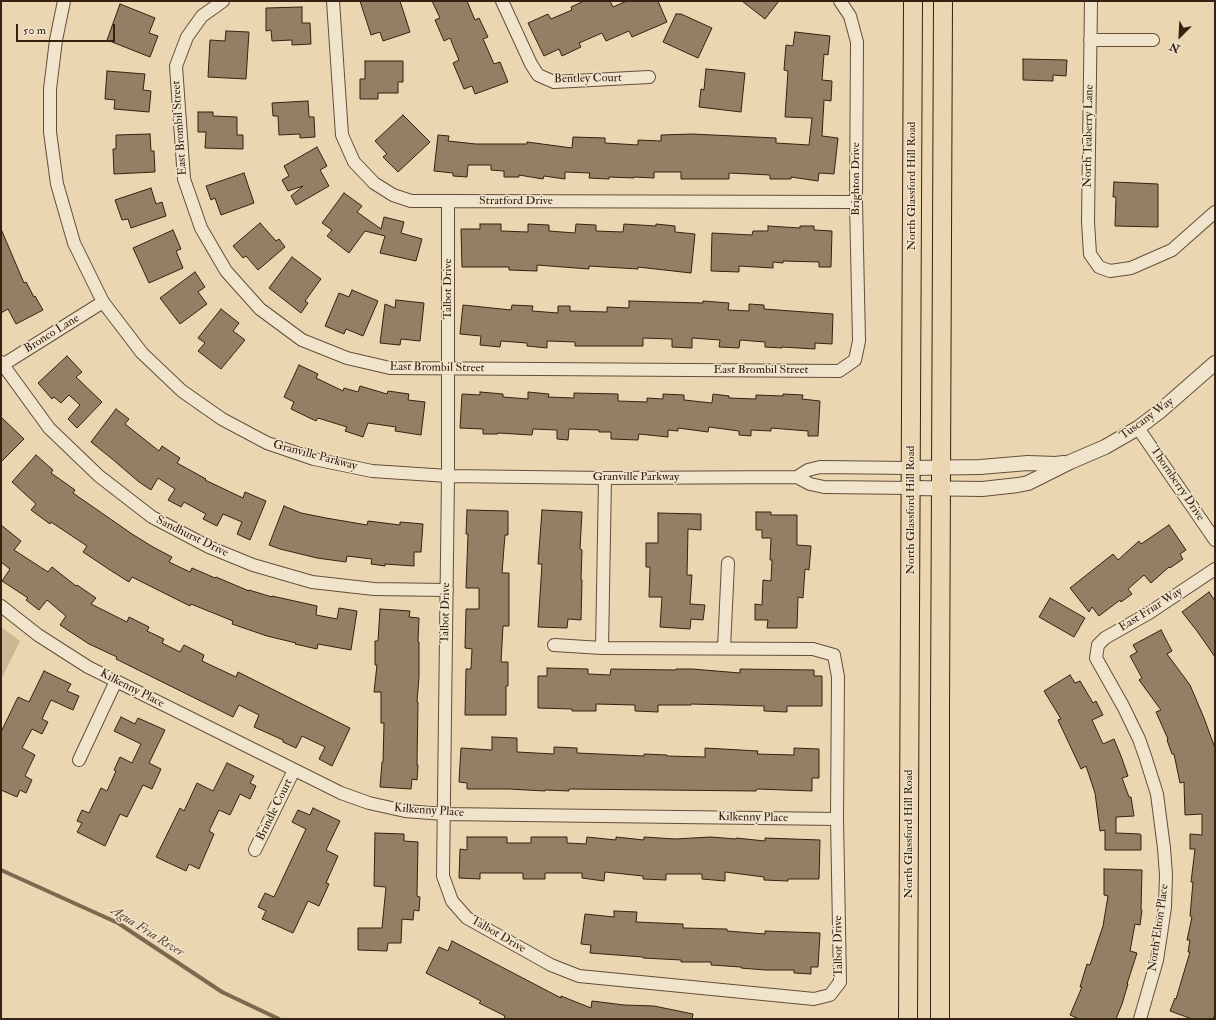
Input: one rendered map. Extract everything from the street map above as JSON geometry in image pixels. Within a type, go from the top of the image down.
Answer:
[{"type":"main road","name":"North Glassford Hill Road","points":[[908,1019],[913,1]]},
{"type":"main road","points":[[940,1019],[943,1]]},
{"type":"street","name":"Granville Parkway","points":[[64,1],[56,40],[50,89],[50,132],[57,184],[74,243],[103,302],[142,353],[182,391],[222,419],[267,443],[314,459],[372,471],[448,476],[604,478],[797,477],[810,484],[824,487],[911,488]]},
{"type":"street","name":"East Brombil Street","points":[[223,1],[202,16],[187,37],[176,66],[184,179],[201,228],[226,271],[260,309],[302,340],[347,358],[390,368],[839,371],[855,360]]},
{"type":"street","name":"Stratford Drive","points":[[334,1],[342,135],[354,162],[374,183],[393,195],[411,200],[448,201],[856,202]]},
{"type":"street","name":"Bentley Court","points":[[502,1],[531,64],[538,75],[554,82],[649,77]]},
{"type":"street","name":"Brighton Drive","points":[[840,1],[850,16],[856,42],[856,202],[859,342],[855,360]]},
{"type":"street","name":"North Teaberry Lane","points":[[1091,1],[1088,222],[1090,254],[1100,267],[1110,271],[1130,268],[1172,250],[1215,212]]},
{"type":"street","points":[[1090,40],[1153,40]]},
{"type":"street","name":"Talbot Drive","points":[[448,201],[448,476],[443,876],[452,901],[468,918],[551,965],[579,976],[814,999],[830,994],[840,982],[837,819],[838,678],[834,655],[813,649],[724,648]]},
{"type":"street","name":"Bronco Lane","points":[[2,364],[103,302]]},
{"type":"street","name":"Tuscany Way","points":[[911,488],[982,489],[1018,486],[1038,479],[1070,462],[1105,447],[1138,428],[1159,412],[1215,363]]},
{"type":"street","name":"Sandhurst Drive","points":[[2,364],[49,428],[99,476],[152,517],[209,547],[253,564],[312,582],[374,589],[446,590]]},
{"type":"street","name":"Thornberry Drive","points":[[1138,428],[1215,540]]},
{"type":"street","name":"Tuscany Way","points":[[911,468],[994,467],[1028,463],[1055,464],[1070,462]]},
{"type":"street","name":"Granville Parkway","points":[[797,477],[808,470],[820,467],[911,468]]},
{"type":"street","points":[[602,648],[604,478]]},
{"type":"street","points":[[554,645],[602,648],[724,648],[728,563]]},
{"type":"street","name":"East Friar Way","points":[[1096,658],[1098,645],[1105,638],[1149,613],[1215,569]]},
{"type":"street","name":"Kilkenny Place","points":[[1,606],[38,635],[88,667],[341,793],[369,803],[405,811],[444,814],[837,819]]},
{"type":"street","name":"North Elton Place","points":[[1096,658],[1123,706],[1139,739],[1157,794],[1161,823],[1166,875],[1165,907],[1157,960],[1140,1019]]},
{"type":"street","points":[[79,760],[116,681]]},
{"type":"street","name":"Brindle Court","points":[[255,850],[294,770]]},
{"type":"shaded area","points":[[1,627],[20,641],[1,680]]},
{"type":"building","points":[[360,1],[400,1],[410,32],[383,41],[380,32],[371,35]]},
{"type":"building","points":[[432,1],[467,1],[475,20],[479,18],[488,37],[483,39],[494,64],[500,62],[508,82],[475,94],[472,86],[464,89],[453,63],[459,60],[450,38],[444,41],[435,20],[440,18]]},
{"type":"building","points":[[584,1],[610,1],[613,7],[627,1],[658,1],[667,22],[632,37],[629,31],[606,41],[602,33],[579,43],[581,47],[562,56],[559,49],[544,56],[528,23],[548,14],[551,19],[572,10],[571,7]]},
{"type":"building","points":[[742,1],[779,1],[765,19]]},
{"type":"building","points":[[120,4],[155,18],[149,33],[158,36],[150,57],[107,40]]},
{"type":"building","points":[[302,7],[302,23],[310,23],[311,44],[292,45],[292,40],[272,41],[271,30],[266,31],[266,8]]},
{"type":"building","points":[[676,14],[681,14],[712,28],[698,58],[663,42]]},
{"type":"building","points":[[226,31],[249,32],[246,79],[208,77],[210,40],[225,41]]},
{"type":"building","points":[[795,32],[830,36],[828,55],[824,54],[822,80],[832,81],[831,101],[824,100],[822,136],[838,138],[834,174],[819,173],[818,181],[791,177],[791,179],[770,179],[770,175],[729,173],[729,179],[681,179],[681,172],[654,172],[654,178],[609,177],[609,179],[589,178],[590,173],[565,172],[565,179],[544,176],[543,179],[519,175],[519,177],[504,177],[504,171],[491,170],[491,165],[468,165],[467,177],[453,176],[453,173],[434,171],[438,135],[449,136],[448,141],[476,144],[527,144],[527,142],[572,148],[573,137],[605,138],[605,143],[638,145],[638,140],[661,141],[661,135],[692,134],[776,138],[776,143],[809,145],[812,118],[785,117],[788,71],[784,70],[786,45],[793,46]]},
{"type":"building","points":[[1023,59],[1067,60],[1066,76],[1053,75],[1053,81],[1023,80]]},
{"type":"building","points":[[365,61],[403,61],[403,82],[398,82],[398,93],[378,93],[378,99],[360,99],[360,79],[365,79]]},
{"type":"building","points":[[706,69],[745,73],[741,112],[699,107],[701,89],[704,90]]},
{"type":"building","points":[[107,71],[145,74],[143,90],[151,91],[149,112],[114,109],[115,100],[105,99]]},
{"type":"building","points":[[308,101],[309,117],[314,117],[315,137],[300,138],[300,134],[279,135],[278,116],[273,116],[272,103]]},
{"type":"building","points":[[198,112],[213,112],[213,116],[237,117],[237,135],[243,135],[243,149],[205,148],[206,132],[198,132]]},
{"type":"building","points":[[403,115],[430,142],[398,172],[383,157],[387,154],[375,141]]},
{"type":"building","points":[[150,134],[151,151],[154,151],[155,172],[114,174],[113,149],[116,149],[116,135]]},
{"type":"building","points":[[317,147],[327,166],[320,170],[329,186],[296,205],[291,196],[303,186],[288,191],[282,180],[289,176],[284,166]]},
{"type":"building","points":[[244,173],[254,203],[221,215],[215,198],[211,200],[206,186]]},
{"type":"building","points":[[1114,182],[1158,184],[1158,227],[1115,226],[1116,197],[1113,197]]},
{"type":"building","points":[[151,188],[156,204],[162,202],[166,216],[131,228],[128,219],[122,220],[115,200]]},
{"type":"building","points":[[344,193],[362,206],[357,212],[381,229],[384,217],[404,222],[401,233],[422,239],[416,261],[380,253],[385,236],[365,231],[349,253],[327,236],[332,230],[322,223]]},
{"type":"building","points":[[260,223],[276,241],[279,239],[285,247],[258,270],[246,256],[243,258],[233,246]]},
{"type":"building","points":[[480,224],[501,224],[501,231],[528,232],[528,224],[549,225],[549,231],[575,233],[576,224],[596,225],[596,231],[623,232],[624,224],[656,226],[656,224],[675,226],[675,232],[695,234],[691,273],[638,267],[638,269],[589,266],[589,269],[537,265],[537,271],[509,270],[509,267],[462,267],[461,229],[480,229]]},
{"type":"building","points":[[768,226],[800,228],[800,226],[814,226],[814,230],[832,231],[831,267],[819,267],[819,262],[783,261],[783,263],[773,262],[773,268],[739,266],[739,272],[711,271],[712,233],[752,235],[753,231],[768,231]]},
{"type":"building","points":[[1,229],[24,283],[26,282],[43,310],[16,324],[8,309],[1,313]]},
{"type":"building","points":[[173,230],[181,249],[176,251],[183,268],[149,283],[133,248]]},
{"type":"building","points":[[292,257],[321,279],[305,301],[308,303],[301,313],[269,288]]},
{"type":"building","points":[[195,272],[205,287],[198,292],[207,304],[180,324],[160,298]]},
{"type":"building","points":[[352,290],[378,301],[363,336],[346,329],[344,334],[325,326],[339,293],[349,297]]},
{"type":"building","points":[[396,300],[424,303],[420,341],[401,339],[400,345],[380,343],[385,304],[395,308]]},
{"type":"building","points":[[629,301],[703,303],[703,301],[729,303],[728,310],[749,311],[749,304],[764,305],[764,309],[833,314],[832,344],[815,343],[815,349],[782,348],[765,347],[765,342],[740,340],[739,348],[719,347],[720,340],[692,338],[692,348],[672,347],[672,339],[643,338],[643,346],[575,346],[575,342],[547,341],[547,348],[527,346],[527,343],[501,341],[500,347],[480,345],[481,336],[460,334],[463,305],[511,310],[512,305],[533,306],[532,311],[558,313],[558,306],[570,306],[570,311],[607,312],[607,307],[629,308]]},
{"type":"building","points":[[221,309],[239,323],[233,331],[245,340],[221,369],[198,351],[205,343],[198,338]]},
{"type":"building","points":[[67,356],[82,372],[76,377],[102,402],[77,428],[68,419],[80,405],[69,395],[61,403],[54,397],[52,399],[38,383]]},
{"type":"building","points":[[299,365],[318,374],[316,378],[343,391],[344,388],[358,392],[360,386],[387,394],[388,391],[409,394],[408,400],[425,402],[421,435],[395,431],[396,427],[368,423],[363,437],[345,431],[347,427],[318,418],[316,421],[291,409],[294,402],[284,397]]},
{"type":"building","points":[[480,392],[503,394],[503,397],[528,399],[528,392],[549,394],[548,397],[574,398],[574,393],[618,394],[618,401],[647,402],[647,398],[663,399],[663,394],[684,395],[684,400],[712,403],[713,394],[729,396],[729,398],[756,399],[756,395],[803,395],[802,399],[820,401],[818,436],[808,436],[808,431],[771,428],[771,431],[751,430],[751,436],[739,435],[739,431],[709,427],[708,432],[678,428],[678,431],[668,430],[668,437],[639,434],[638,440],[611,439],[611,432],[599,432],[599,430],[569,429],[568,440],[557,439],[557,430],[533,429],[532,435],[498,433],[483,434],[483,429],[460,428],[462,394],[480,395]]},
{"type":"building","points":[[116,409],[129,419],[125,424],[159,451],[162,446],[180,458],[177,463],[206,479],[205,480],[243,498],[245,492],[266,501],[250,540],[237,534],[242,522],[223,514],[217,526],[203,519],[206,514],[184,502],[181,507],[168,500],[175,489],[158,478],[151,490],[139,482],[91,442]]},
{"type":"building","points":[[1,417],[24,439],[1,462]]},
{"type":"building","points":[[36,455],[53,470],[51,473],[75,490],[73,493],[132,534],[172,557],[169,562],[190,572],[192,568],[249,591],[317,606],[316,615],[337,619],[339,608],[357,611],[351,650],[318,644],[317,649],[267,636],[232,624],[233,621],[191,604],[190,606],[132,577],[129,582],[83,552],[87,546],[51,522],[50,524],[31,510],[36,504],[12,482]]},
{"type":"building","points":[[284,506],[301,513],[367,525],[368,521],[400,525],[400,522],[423,524],[421,552],[414,552],[414,566],[385,564],[385,566],[371,564],[372,559],[347,556],[346,562],[317,558],[280,549],[269,545]]},
{"type":"building","points":[[467,510],[508,511],[508,535],[505,535],[502,573],[509,573],[509,626],[503,626],[501,662],[508,662],[506,715],[465,715],[466,669],[471,669],[472,649],[465,648],[466,609],[479,609],[479,588],[466,588],[468,534],[466,534]]},
{"type":"building","points":[[542,510],[582,512],[580,549],[582,550],[581,620],[568,619],[567,628],[538,627],[542,564],[538,564]]},
{"type":"building","points":[[756,512],[771,512],[771,515],[797,515],[797,545],[811,546],[809,570],[805,569],[803,598],[798,597],[797,628],[767,628],[768,620],[755,620],[755,604],[762,605],[763,580],[771,581],[772,560],[770,560],[771,538],[762,538],[762,530],[756,530]]},
{"type":"building","points":[[658,513],[701,514],[701,530],[688,529],[687,575],[692,575],[690,604],[705,605],[703,620],[691,619],[690,629],[660,627],[662,597],[649,597],[650,567],[646,567],[646,543],[658,543]]},
{"type":"building","points":[[1,525],[21,541],[14,550],[48,572],[52,567],[76,586],[77,585],[96,598],[91,604],[127,622],[129,617],[149,627],[147,631],[164,639],[162,643],[180,652],[184,645],[204,655],[202,661],[236,677],[238,672],[350,728],[332,766],[319,759],[325,747],[302,736],[296,748],[283,742],[283,740],[254,727],[259,715],[239,705],[233,717],[89,644],[60,625],[66,616],[47,600],[39,610],[26,600],[28,598],[2,581],[10,569],[1,562]]},
{"type":"building","points":[[1169,525],[1186,550],[1180,554],[1183,559],[1170,568],[1169,567],[1151,583],[1144,575],[1128,589],[1132,594],[1121,602],[1120,600],[1099,616],[1092,607],[1089,612],[1070,588],[1113,554],[1118,560],[1139,541],[1141,544]]},
{"type":"building","points":[[1209,592],[1215,601],[1215,657],[1182,612]]},
{"type":"building","points":[[1050,598],[1085,618],[1074,637],[1039,617]]},
{"type":"building","points":[[380,609],[410,611],[409,617],[419,618],[419,677],[417,702],[418,765],[417,780],[412,779],[411,789],[380,787],[383,762],[384,723],[381,723],[381,692],[374,692],[377,665],[375,665],[375,641],[378,641]]},
{"type":"building","points":[[1161,630],[1172,651],[1167,654],[1190,685],[1215,748],[1215,1014],[1213,1019],[1192,1019],[1170,1011],[1175,998],[1176,999],[1190,952],[1188,952],[1190,940],[1187,940],[1192,917],[1190,916],[1193,882],[1191,882],[1195,849],[1190,849],[1190,834],[1202,835],[1202,814],[1185,815],[1184,782],[1180,783],[1174,754],[1172,754],[1167,740],[1168,739],[1156,712],[1161,710],[1139,680],[1142,678],[1130,656],[1137,652],[1133,645]]},
{"type":"building","points":[[547,668],[588,669],[588,674],[610,675],[611,669],[692,669],[740,673],[740,669],[814,670],[814,676],[822,676],[822,706],[787,706],[787,712],[764,711],[764,706],[691,704],[658,705],[658,712],[635,711],[635,705],[596,704],[596,711],[572,711],[572,709],[538,708],[538,676],[547,676]]},
{"type":"building","points":[[44,671],[71,684],[67,691],[79,696],[73,710],[51,700],[42,719],[48,722],[42,734],[32,729],[22,748],[35,755],[25,776],[32,780],[26,793],[20,790],[17,797],[1,790],[1,732],[18,697],[29,702]]},
{"type":"building","points":[[1070,675],[1075,683],[1080,681],[1093,703],[1096,701],[1103,715],[1092,720],[1103,744],[1114,739],[1121,756],[1128,776],[1122,778],[1129,797],[1131,797],[1134,816],[1116,817],[1116,833],[1140,834],[1141,850],[1105,850],[1105,830],[1100,831],[1095,793],[1086,766],[1081,769],[1058,720],[1061,719],[1044,691]]},
{"type":"building","points":[[121,717],[135,724],[138,718],[165,730],[149,763],[161,769],[152,789],[143,785],[127,817],[120,814],[105,846],[77,832],[82,823],[77,821],[82,810],[89,813],[101,788],[107,791],[116,771],[114,770],[120,757],[132,763],[141,744],[114,731]]},
{"type":"building","points":[[492,737],[517,738],[517,752],[554,754],[554,747],[577,748],[577,753],[705,757],[705,748],[758,751],[757,754],[794,755],[794,748],[819,749],[819,778],[812,778],[812,791],[757,789],[756,791],[569,789],[569,791],[545,791],[467,789],[467,783],[459,782],[461,748],[492,750]]},
{"type":"building","points":[[227,763],[254,776],[250,783],[256,786],[250,799],[240,794],[230,815],[219,810],[209,831],[214,834],[199,869],[189,864],[186,871],[156,857],[180,808],[184,811],[197,783],[213,791]]},
{"type":"building","points":[[313,808],[340,821],[326,850],[338,856],[326,883],[329,884],[319,906],[308,901],[293,933],[262,919],[266,911],[258,907],[265,893],[274,897],[306,829],[292,822],[298,810],[310,815]]},
{"type":"building","points":[[375,833],[404,834],[404,841],[418,842],[417,896],[420,897],[419,911],[414,910],[413,920],[402,919],[401,943],[388,943],[387,951],[358,950],[358,928],[382,928],[386,887],[374,886]]},
{"type":"building","points":[[467,837],[507,837],[507,843],[531,843],[531,837],[567,837],[567,843],[586,844],[587,837],[616,840],[616,837],[644,840],[644,837],[675,839],[711,837],[765,841],[765,838],[820,840],[819,879],[788,879],[788,881],[764,880],[764,877],[725,872],[725,881],[702,879],[702,874],[666,874],[666,880],[643,879],[643,876],[605,872],[604,881],[582,878],[582,873],[545,873],[545,879],[523,879],[523,873],[480,873],[480,879],[459,878],[460,849],[467,850]]},
{"type":"building","points":[[1104,869],[1142,870],[1142,910],[1140,925],[1135,924],[1130,951],[1137,953],[1116,1019],[1079,1019],[1070,1015],[1082,987],[1080,987],[1087,964],[1090,965],[1103,926],[1108,896],[1104,895]]},
{"type":"building","points":[[614,911],[637,912],[636,922],[683,924],[683,928],[727,929],[727,931],[765,934],[765,931],[820,933],[818,967],[811,967],[811,974],[794,973],[794,970],[741,968],[711,965],[711,962],[681,962],[681,960],[590,953],[591,945],[581,944],[585,914],[614,917]]},
{"type":"building","points":[[452,941],[561,998],[561,996],[591,1008],[592,1001],[624,1005],[654,1006],[693,1014],[692,1019],[504,1019],[505,1016],[479,1003],[481,1001],[426,973],[439,947],[448,951]]},
{"type":"waterway","name":"Agua Fria River","points":[[1,870],[118,923],[222,992],[279,1019]]}]
